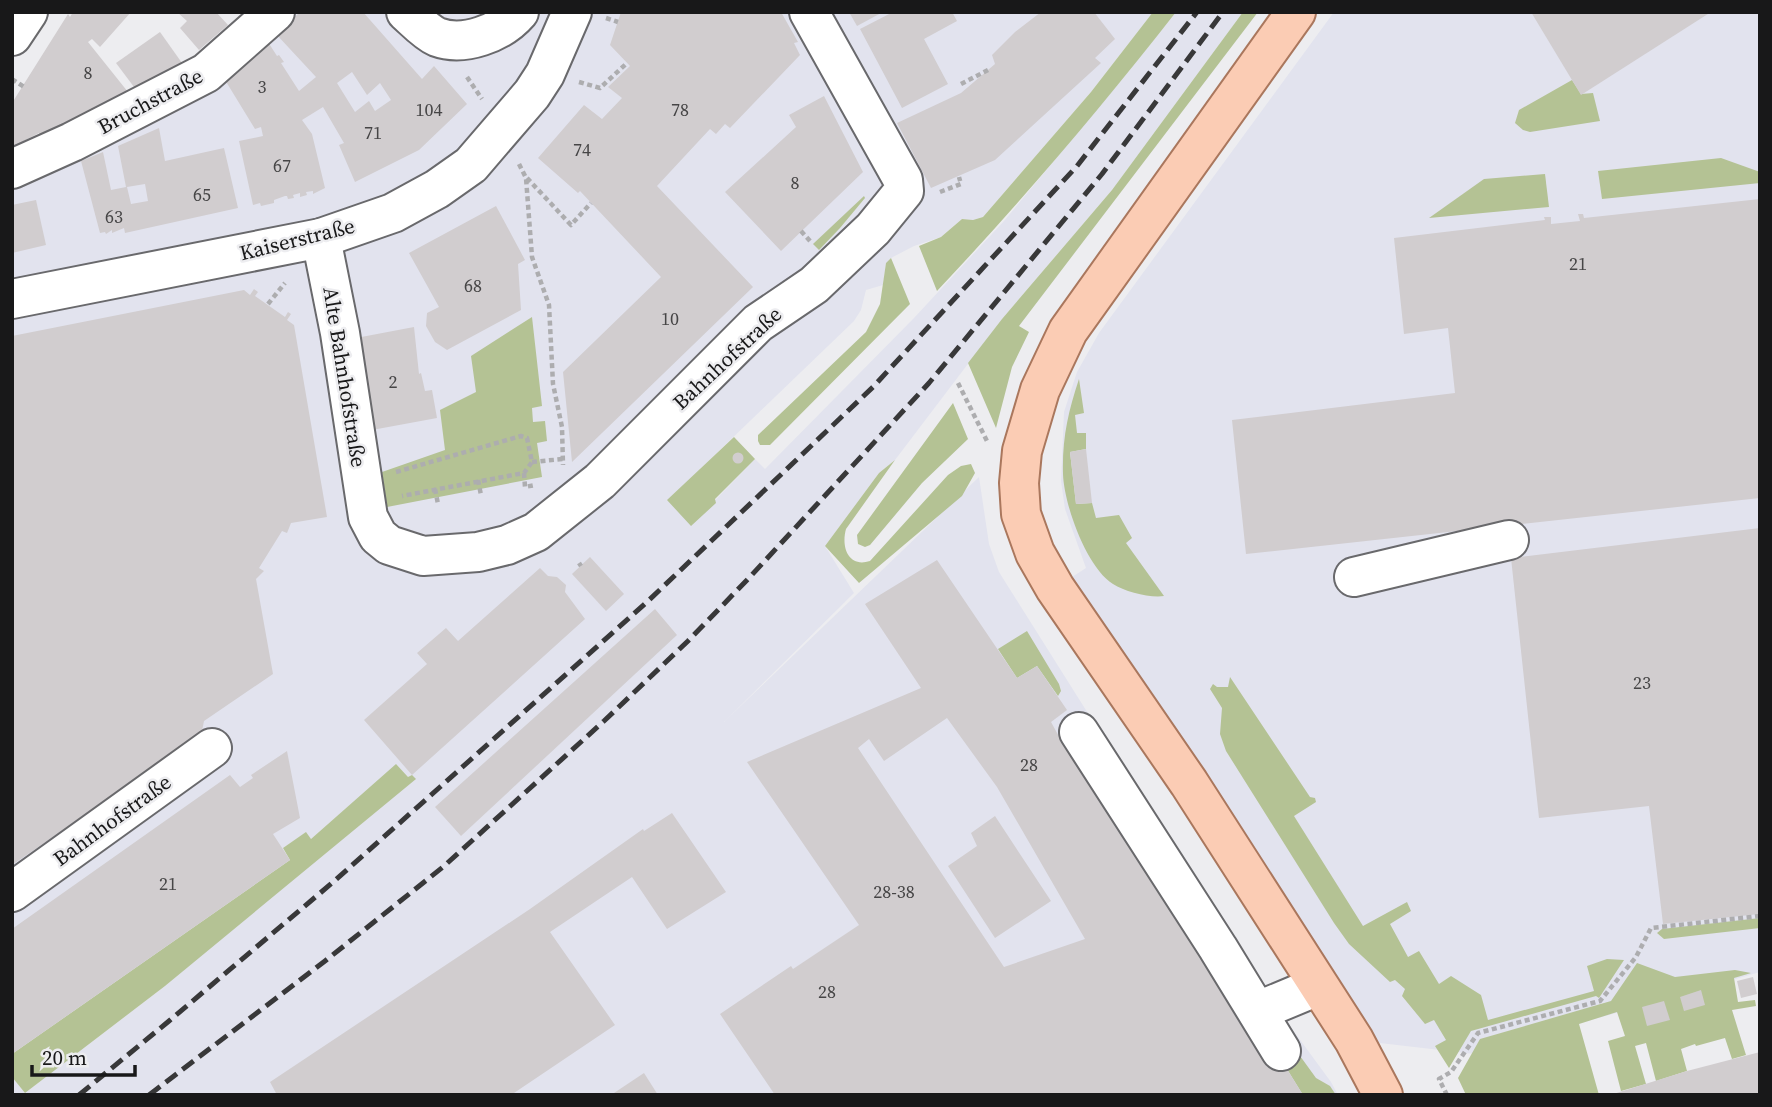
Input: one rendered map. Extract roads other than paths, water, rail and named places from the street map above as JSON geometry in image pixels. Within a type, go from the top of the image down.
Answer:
[{"type":"main road","points":[[1296,12],[1068,331],[1040,390],[1022,451],[1019,483],[1021,514],[1035,553],[1055,588],[1189,783],[1354,1040],[1383,1095]]},
{"type":"street","points":[[12,36],[27,12]]},
{"type":"street","name":"Bruchstraße","points":[[12,169],[72,142],[206,73],[275,12]]},
{"type":"street","points":[[406,12],[434,36],[467,39],[487,34],[512,20],[519,12]]},
{"type":"street","name":"Kaiserstraße","points":[[12,299],[321,238],[393,213],[471,165],[532,94],[545,74],[572,12]]},
{"type":"street","name":"Bahnhofstraße","points":[[382,507],[378,536],[389,545],[423,556],[450,555],[507,545],[536,532],[600,481],[758,323],[814,285],[873,229],[904,191],[904,180],[808,12]]},
{"type":"street","name":"Alte Bahnhofstraße","points":[[321,238],[340,333],[382,507]]},
{"type":"street","points":[[1354,576],[1509,540]]},
{"type":"street","points":[[1079,732],[1281,1051]]},
{"type":"street","name":"Bahnhofstraße","points":[[12,892],[202,755]]},
{"type":"street","points":[[1258,1011],[1318,986]]},
{"type":"railway","points":[[79,1095],[332,883],[440,787],[647,602],[873,387],[1077,166],[1197,12]]},
{"type":"railway","points":[[149,1095],[443,867],[688,641],[929,383],[1102,174],[1223,12]]}]
